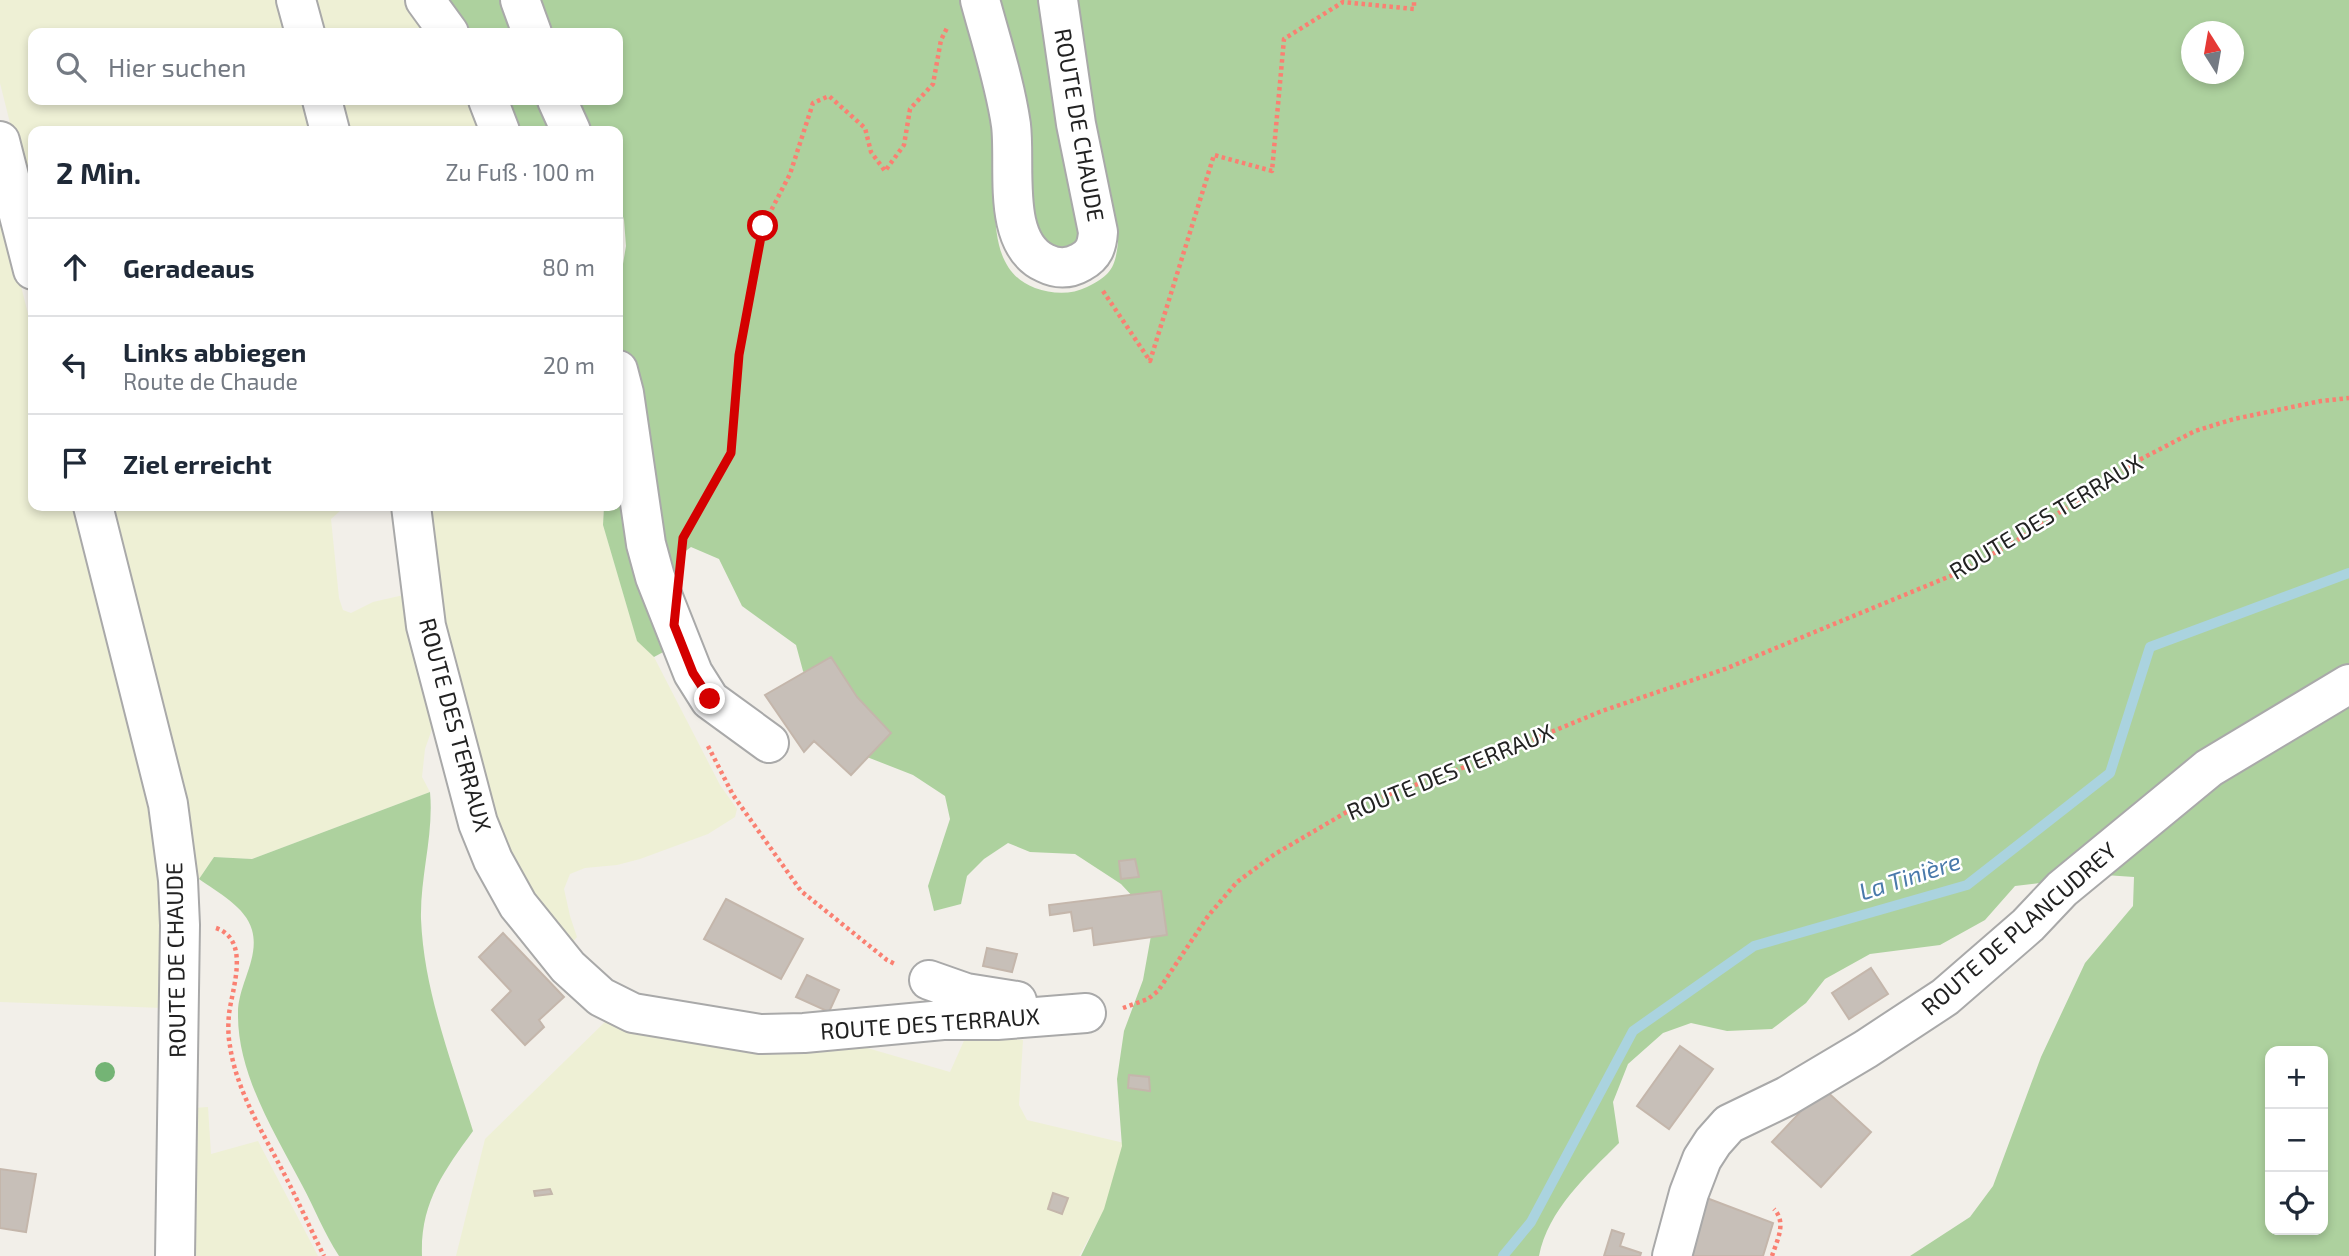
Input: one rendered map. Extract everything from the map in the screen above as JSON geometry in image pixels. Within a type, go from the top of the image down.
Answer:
[{"type":"street","points":[[296,0],[304,28]]},
{"type":"street","points":[[425,0],[445,28]]},
{"type":"street","points":[[520,0],[529,28]]},
{"type":"street","name":"ROUTE DE CHAUDE","points":[[1058,0],[1076,124],[1097,221],[1096,247],[1084,261]]},
{"type":"street","points":[[965,11],[1010,124],[1015,216],[1022,242],[1036,259],[1049,265],[1070,267],[1084,261]]},
{"type":"street","points":[[323,105],[329,126]]},
{"type":"street","points":[[490,105],[498,126]]},
{"type":"street","points":[[559,105],[569,126]]},
{"type":"street","points":[[0,141],[28,250]]},
{"type":"street","points":[[623,389],[646,544],[655,577],[693,673],[710,699],[769,743]]},
{"type":"street","name":"ROUTE DE CHAUDE","points":[[94,511],[168,804],[178,880],[180,925],[175,1256]]},
{"type":"street","name":"ROUTE DES TERRAUX","points":[[412,511],[426,626],[478,823],[493,860],[526,917],[568,967],[601,997],[633,1013],[760,1034],[804,1033],[943,1020],[997,1020],[1086,1013]]},
{"type":"street","name":"ROUTE DE PLANCUDREY","points":[[1672,1256],[1689,1193],[1702,1159],[1729,1124],[1810,1083],[1945,998],[2028,925],[2062,889],[2209,768],[2349,684]]},
{"type":"street","points":[[929,981],[965,993],[1028,1004],[1037,1016]]},
{"type":"path","points":[[1084,261],[1150,360],[1214,155],[1272,171],[1284,39],[1343,2],[1414,9],[1414,0]]},
{"type":"path","points":[[683,538],[731,453],[739,355],[763,226],[790,174],[813,103],[829,96],[865,128],[872,152],[885,172],[904,145],[910,109],[933,84],[941,40],[965,11]]},
{"type":"path","name":"ROUTE DES TERRAUX","points":[[1086,1013],[1118,1010],[1148,999],[1158,990],[1208,916],[1237,882],[1275,854],[1357,806],[1476,763],[1590,715],[1726,670],[1960,572],[2015,541],[2139,460],[2195,431],[2234,419],[2349,398]]},
{"type":"path","points":[[702,736],[733,796],[802,891],[887,960],[929,981]]},
{"type":"path","points":[[180,925],[223,930],[234,949],[238,971],[228,1030],[236,1070],[262,1132],[324,1256]]},
{"type":"path","points":[[1772,1256],[1781,1227],[1779,1214],[1774,1209]]},
{"type":"green space","points":[[0,0],[287,0],[295,28],[28,28],[28,105],[314,105],[319,126],[28,126],[28,195],[0,83]]},
{"type":"green space","points":[[304,0],[403,0],[424,28],[312,28]]},
{"type":"green space","points":[[446,0],[507,0],[515,28],[466,28]]},
{"type":"green space","points":[[531,0],[967,0],[996,119],[995,214],[1004,259],[1016,276],[1035,288],[1061,293],[1081,290],[1107,274],[1113,265],[1118,243],[1069,0],[2349,0],[2349,1256],[1910,1256],[1970,1217],[1993,1186],[2041,1057],[2085,963],[2133,906],[2134,877],[2105,875],[2015,886],[1985,920],[1940,945],[1870,954],[1825,979],[1806,1003],[1772,1029],[1727,1031],[1691,1023],[1663,1033],[1628,1064],[1613,1102],[1619,1143],[1560,1208],[1544,1239],[1539,1256],[1081,1256],[1104,1209],[1122,1146],[1117,1079],[1124,1031],[1143,980],[1152,930],[1135,899],[1121,884],[1075,854],[1030,852],[1008,843],[984,859],[967,876],[961,904],[934,911],[928,886],[950,819],[945,796],[913,775],[867,757],[817,695],[803,671],[796,645],[742,606],[719,559],[691,547],[679,556],[669,610],[667,650],[654,657],[637,641],[603,525],[604,511],[623,511],[623,264],[626,246],[623,216],[623,126],[582,126],[571,105],[623,105],[623,28],[539,28]]},
{"type":"green space","points":[[993,0],[1044,0],[1081,239],[1071,247],[1059,250],[1049,244],[1039,231],[1029,157]]},
{"type":"green space","points":[[333,105],[471,105],[482,126],[339,126]]},
{"type":"green space","points":[[506,105],[540,105],[548,126],[513,126]]},
{"type":"green space","points":[[0,202],[28,314],[28,511],[77,511],[141,756],[160,873],[163,1008],[0,1002]]},
{"type":"green space","points":[[111,511],[340,511],[331,519],[339,598],[343,610],[351,613],[373,602],[408,594],[438,724],[432,729],[425,749],[422,777],[430,792],[252,859],[214,857],[199,879],[193,864]]},
{"type":"green space","points":[[421,511],[604,511],[603,525],[637,640],[654,657],[720,785],[737,809],[735,817],[708,834],[640,859],[617,865],[585,868],[570,874],[564,889],[577,937],[570,945],[563,944],[478,799]]},
{"type":"green space","points":[[430,792],[430,824],[421,903],[423,946],[440,1027],[473,1131],[436,1189],[425,1220],[422,1256],[339,1256],[270,1124],[244,1058],[238,1013],[253,951],[252,930],[237,907],[199,879],[214,857],[252,859]]},
{"type":"green space","points":[[608,1019],[850,1043],[950,1072],[967,1034],[1023,1040],[1019,1105],[1027,1120],[1158,1151],[1109,1202],[1079,1256],[456,1256],[485,1139]]},
{"type":"green space","points":[[208,1107],[211,1154],[258,1141],[318,1256],[191,1256],[194,1108]]},
{"type":"building","points":[[831,657],[857,697],[891,733],[851,775],[814,741],[804,752],[765,695]]},
{"type":"building","points":[[1135,859],[1139,877],[1121,879],[1119,861]]},
{"type":"building","points":[[1161,891],[1167,935],[1094,945],[1092,928],[1074,931],[1071,912],[1050,915],[1049,905]]},
{"type":"building","points":[[726,899],[803,939],[781,979],[704,939]]},
{"type":"building","points":[[503,933],[564,997],[539,1020],[544,1027],[525,1045],[492,1010],[511,991],[479,957]]},
{"type":"building","points":[[987,948],[1017,954],[1012,972],[983,966]]},
{"type":"building","points":[[1871,968],[1888,994],[1849,1019],[1832,993]]},
{"type":"building","points":[[807,975],[839,990],[829,1012],[796,997]]},
{"type":"building","points":[[1680,1046],[1713,1069],[1669,1129],[1637,1106]]},
{"type":"building","points":[[1129,1075],[1149,1077],[1150,1091],[1128,1088]]},
{"type":"building","points":[[1823,1088],[1871,1132],[1821,1187],[1772,1142]]},
{"type":"building","points":[[0,1169],[36,1174],[26,1232],[0,1228]]},
{"type":"building","points":[[550,1189],[552,1194],[535,1196],[534,1191]]},
{"type":"building","points":[[1053,1193],[1068,1198],[1062,1214],[1048,1209]]},
{"type":"building","points":[[1704,1197],[1773,1223],[1763,1256],[1687,1256]]},
{"type":"building","points":[[1612,1230],[1624,1234],[1620,1246],[1641,1253],[1640,1256],[1604,1256]]},
{"type":"waterway","name":"La Tinière","points":[[1503,1256],[1531,1222],[1633,1031],[1754,946],[1967,885],[2110,773],[2150,647],[2349,573]]},
{"type":"route","points":[[710,699],[693,673],[674,625],[683,538],[731,453],[739,355],[763,226]]}]
